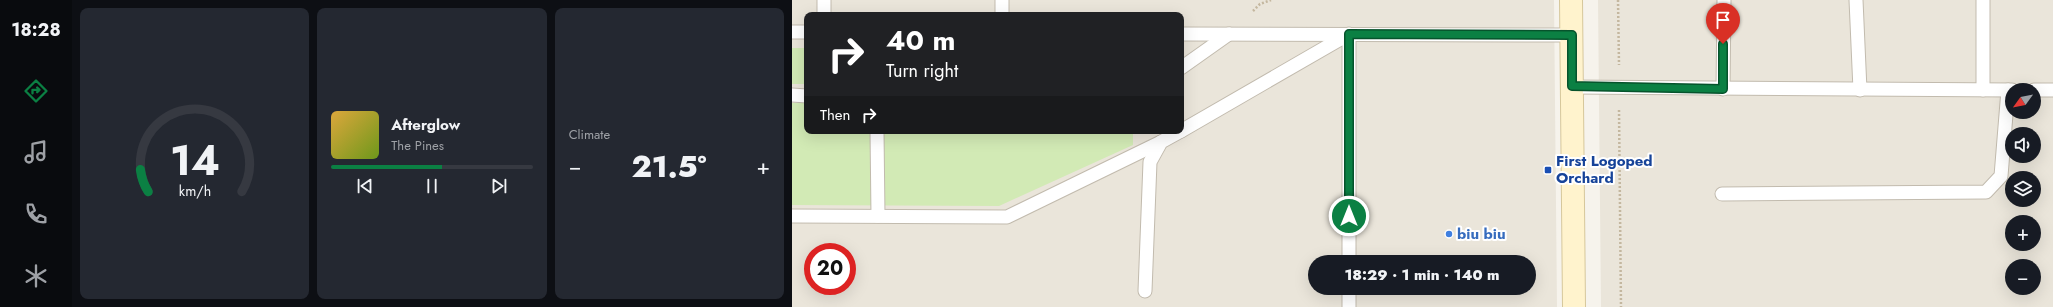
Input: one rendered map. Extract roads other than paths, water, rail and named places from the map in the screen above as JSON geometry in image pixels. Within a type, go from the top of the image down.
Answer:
[{"type":"street","points":[[1571,0],[1574,307]]},
{"type":"lane","points":[[824,0],[824,12]]},
{"type":"lane","points":[[1002,0],[1002,12]]},
{"type":"lane","points":[[1723,89],[1724,0]]},
{"type":"lane","points":[[1856,0],[1860,90]]},
{"type":"lane","points":[[1983,0],[1983,90]]},
{"type":"lane","points":[[792,32],[804,32]]},
{"type":"lane","points":[[1184,34],[1572,35]]},
{"type":"lane","points":[[1184,66],[1229,34]]},
{"type":"lane","points":[[1184,129],[1349,34]]},
{"type":"lane","points":[[1349,34],[1349,255]]},
{"type":"lane","points":[[1572,86],[1723,89],[2005,90]]},
{"type":"lane","points":[[2041,90],[2053,90]]},
{"type":"lane","points":[[792,95],[804,96]]},
{"type":"lane","points":[[1722,194],[1986,192],[2001,176],[2007,119]]},
{"type":"lane","points":[[877,134],[878,216]]},
{"type":"lane","points":[[792,216],[1007,217],[1176,134]]},
{"type":"lane","points":[[1145,291],[1150,162],[1161,142]]},
{"type":"lane","points":[[1349,295],[1349,307]]},
{"type":"place","name":"First Logoped Orchard","points":[[1548,170]]},
{"type":"place","name":"biu biu","points":[[1449,234]]}]
